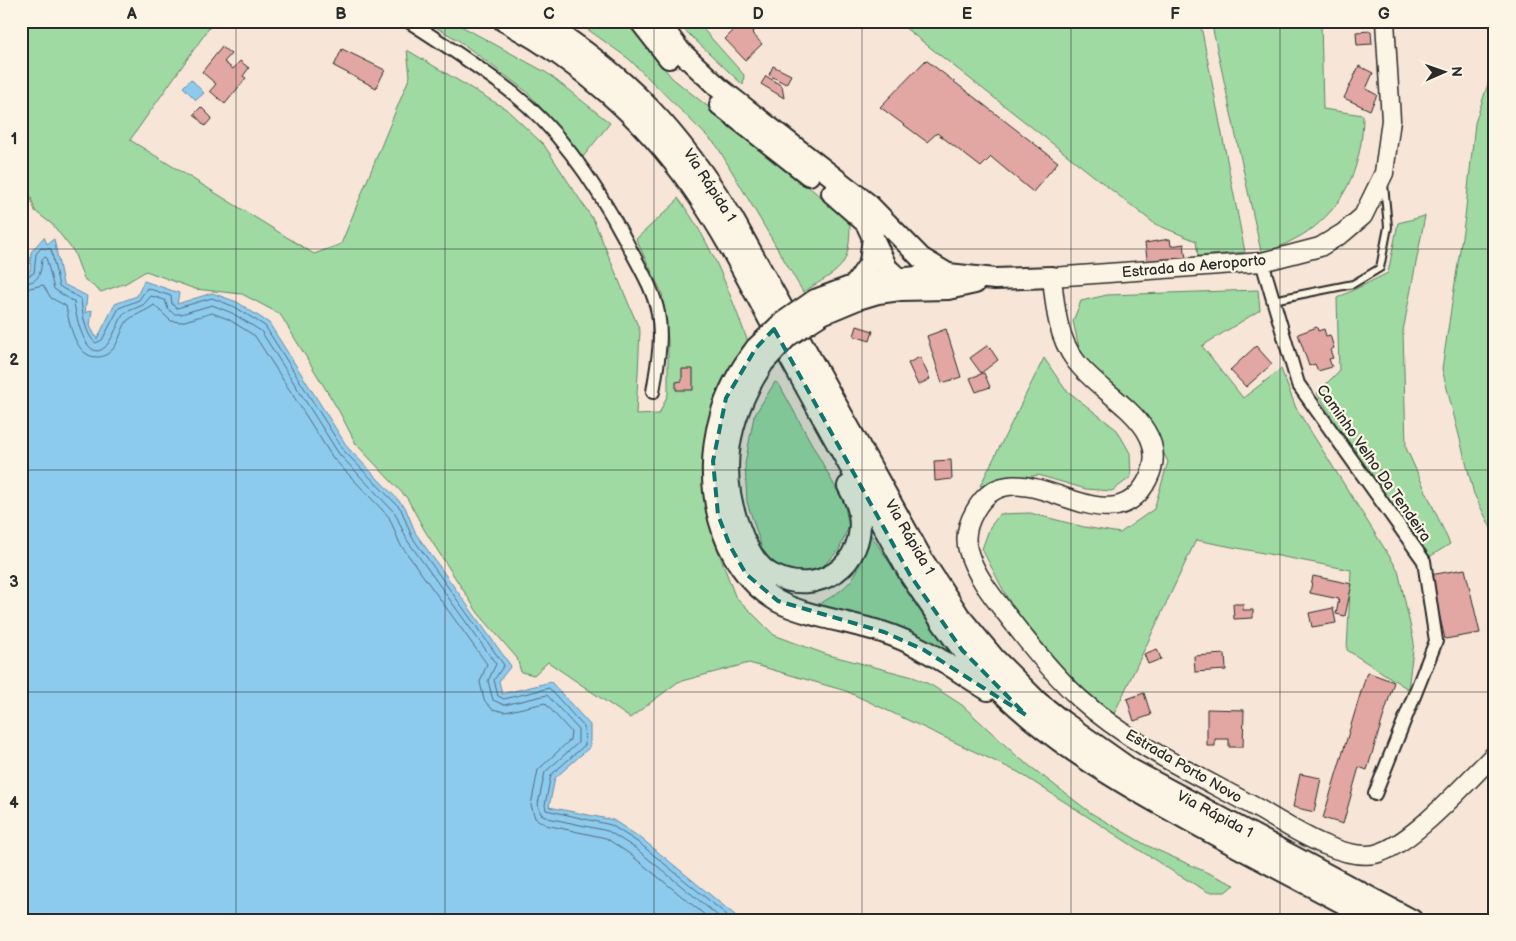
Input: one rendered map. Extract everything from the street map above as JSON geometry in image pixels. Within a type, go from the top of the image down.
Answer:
[{"type":"highway","name":"Via Rápida 1","points":[[504,21],[535,39],[584,73],[633,116],[657,142],[693,189],[716,224],[910,576],[962,650],[986,676],[1026,715],[1070,750],[1121,783],[1361,902],[1412,920]]},
{"type":"highway","name":"Via Rápida 1","points":[[540,21],[617,76],[665,123],[705,174],[733,219],[924,562],[960,617],[994,658],[1038,702],[1105,753],[1361,902],[1375,920]]},
{"type":"highway","points":[[640,21],[670,60],[710,97],[752,132],[846,203],[866,223],[873,234],[887,268],[900,285]]},
{"type":"highway","points":[[658,21],[680,51],[719,88],[868,204],[896,235],[921,258],[948,274]]},
{"type":"highway","points":[[873,234],[873,253],[870,263],[855,285],[819,307],[782,323],[760,355],[734,380],[726,398],[715,438],[713,461],[718,515],[730,546],[746,574],[762,590],[778,601],[884,632],[924,650],[1026,715]]},
{"type":"highway","points":[[896,235],[902,261],[900,285]]},
{"type":"highway","points":[[819,307],[858,299],[900,285],[948,274],[995,279],[1052,277]]},
{"type":"highway","points":[[855,285],[900,285],[948,289],[995,279]]},
{"type":"highway","points":[[760,355],[731,431],[728,455],[732,503],[747,546],[765,570],[793,582],[824,579],[839,571],[854,553],[858,538],[860,515],[857,503],[821,436],[787,353]]},
{"type":"main road","name":"Estrada do Aeroporto","points":[[1052,277],[1262,262],[1320,247],[1343,233],[1362,216],[1384,173],[1391,120],[1385,21]]},
{"type":"main road","name":"Estrada Porto Novo","points":[[1052,277],[1055,312],[1064,340],[1073,359],[1088,376],[1138,419],[1147,430],[1153,457],[1152,471],[1137,494],[1126,502],[1110,507],[1089,506],[1025,485],[1001,488],[990,494],[978,505],[968,523],[968,551],[979,575],[1038,656],[1081,699],[1143,745],[1301,833],[1336,849],[1366,855],[1377,854],[1392,846],[1417,829],[1495,754]]},
{"type":"street","points":[[408,21],[515,95],[549,127],[586,174],[610,212],[652,291],[658,314],[660,341],[654,392]]},
{"type":"street","name":"Caminho Velho Da Tendeira","points":[[1262,262],[1298,384],[1424,561],[1436,641],[1375,794]]},
{"type":"lane","points":[[1272,300],[1353,284],[1380,268],[1388,228],[1384,173]]},
{"type":"highlighted area","points":[[774,329],[910,575],[962,650],[1026,715],[924,650],[884,632],[778,601],[746,574],[730,546],[718,515],[713,461],[726,398],[756,348]]},
{"type":"green space","points":[[27,21],[214,21],[130,140],[314,254],[341,244],[410,76],[407,50],[506,109],[544,145],[594,221],[640,331],[636,415],[659,414],[668,394],[668,340],[662,293],[636,239],[678,198],[690,214],[710,249],[748,342],[740,351],[726,385],[707,479],[713,537],[735,596],[774,635],[825,654],[913,677],[931,685],[962,705],[1018,757],[1091,813],[1146,845],[1235,885],[1225,892],[1208,892],[1018,772],[846,691],[749,663],[678,682],[630,718],[548,662],[534,675],[521,672],[517,658],[478,613],[425,531],[407,498],[356,444],[339,411],[280,314],[242,294],[195,289],[146,271],[126,283],[101,292],[84,279],[74,252],[53,225],[35,211],[25,179],[21,176],[21,24]]},
{"type":"green space","points":[[425,21],[452,21],[547,73],[610,123],[583,157],[527,92],[458,40]]},
{"type":"green space","points":[[576,21],[626,21],[672,78],[850,220],[848,249],[845,258],[835,272],[803,292],[717,146],[629,59]]},
{"type":"green space","points":[[675,21],[696,21],[744,75],[743,85]]},
{"type":"green space","points":[[908,21],[1200,21],[1245,252],[1198,256],[1196,241],[1155,224],[904,27]]},
{"type":"green space","points":[[1211,21],[1321,21],[1323,109],[1363,115],[1357,163],[1345,192],[1336,205],[1313,228],[1262,256]]},
{"type":"green space","points":[[1495,63],[1495,536],[1474,494],[1442,369],[1465,217],[1475,123]]},
{"type":"green space","points":[[1425,216],[1403,331],[1406,448],[1450,544],[1426,559],[1369,479],[1317,393],[1339,371],[1337,298],[1388,273],[1398,223]]},
{"type":"green space","points":[[1258,290],[1260,310],[1202,346],[1243,398],[1281,369],[1296,408],[1398,570],[1414,642],[1408,689],[1347,650],[1351,570],[1196,540],[1112,718],[1082,693],[1011,605],[982,549],[990,527],[1000,514],[1030,513],[1084,527],[1120,533],[1154,509],[1168,462],[1145,415],[1097,376],[1079,348],[1073,321],[1081,301],[1107,295]]},
{"type":"green space","points":[[1044,358],[1065,389],[1117,430],[1130,453],[1131,477],[1112,491],[1086,489],[1038,475],[980,486]]},
{"type":"green space","points":[[775,382],[779,384],[844,503],[849,526],[839,550],[819,570],[796,577],[779,570],[763,551],[747,502],[745,464],[754,416]]},
{"type":"green space","points":[[869,532],[955,659],[811,608],[836,594],[852,579],[862,560]]},
{"type":"water","points":[[191,79],[204,93],[196,100],[183,87]]},
{"type":"water","points":[[44,237],[47,244],[54,239],[63,284],[87,296],[85,313],[92,310],[90,326],[97,339],[115,304],[137,296],[144,281],[179,293],[177,304],[212,293],[237,302],[269,323],[348,448],[405,507],[416,534],[511,666],[499,681],[502,694],[551,682],[590,725],[590,747],[555,778],[549,807],[613,820],[642,839],[741,920],[21,920],[21,247],[23,245],[24,272],[30,271],[31,252]]},
{"type":"building","points":[[727,21],[749,21],[756,29],[752,33],[762,44],[745,60],[725,39],[735,29]]},
{"type":"building","points":[[1371,31],[1372,44],[1357,45],[1356,32]]},
{"type":"building","points":[[222,47],[231,54],[224,62],[233,69],[240,61],[249,68],[243,76],[246,78],[225,104],[210,91],[216,84],[202,72]]},
{"type":"building","points":[[342,49],[385,70],[376,88],[334,66]]},
{"type":"building","points":[[926,60],[1058,162],[1033,192],[991,157],[981,167],[937,133],[927,142],[880,107]]},
{"type":"building","points":[[773,66],[791,75],[786,84],[769,75]]},
{"type":"building","points":[[1359,66],[1373,73],[1366,89],[1377,95],[1370,110],[1344,98]]},
{"type":"building","points":[[766,76],[782,86],[784,98],[761,84]]},
{"type":"building","points":[[201,107],[212,118],[205,126],[194,114]]},
{"type":"building","points":[[1170,239],[1171,246],[1184,244],[1186,259],[1148,265],[1145,243]]},
{"type":"building","points":[[857,326],[873,331],[870,341],[854,336]]},
{"type":"building","points":[[1317,327],[1318,331],[1324,329],[1326,336],[1330,335],[1334,348],[1330,350],[1333,358],[1329,359],[1332,367],[1318,371],[1315,364],[1309,366],[1298,334]]},
{"type":"building","points":[[946,329],[961,377],[942,383],[927,336]]},
{"type":"building","points":[[988,345],[998,360],[981,373],[970,358]]},
{"type":"building","points":[[1256,346],[1272,364],[1246,387],[1230,370]]},
{"type":"building","points":[[920,357],[930,379],[918,385],[908,363]]},
{"type":"building","points":[[682,369],[693,369],[693,390],[676,390],[676,382],[682,381]]},
{"type":"building","points":[[984,373],[990,387],[976,392],[970,378]]},
{"type":"building","points":[[951,460],[952,479],[935,481],[934,461]]},
{"type":"building","points":[[1465,569],[1480,633],[1445,639],[1430,575]]},
{"type":"building","points":[[1313,576],[1352,584],[1345,616],[1336,614],[1339,599],[1310,593]]},
{"type":"building","points":[[1233,604],[1243,604],[1243,610],[1253,610],[1253,618],[1234,619]]},
{"type":"building","points":[[1333,608],[1336,623],[1312,627],[1309,613]]},
{"type":"building","points":[[1157,649],[1161,659],[1148,664],[1144,654]]},
{"type":"building","points":[[1225,654],[1226,670],[1195,672],[1194,656]]},
{"type":"building","points":[[1367,672],[1394,682],[1367,770],[1359,767],[1343,824],[1323,818]]},
{"type":"building","points":[[1144,693],[1151,715],[1134,721],[1127,699]]},
{"type":"building","points":[[1207,709],[1244,710],[1243,747],[1229,747],[1229,739],[1215,739],[1215,746],[1207,746]]},
{"type":"building","points":[[1300,774],[1321,778],[1314,812],[1293,807]]}]
